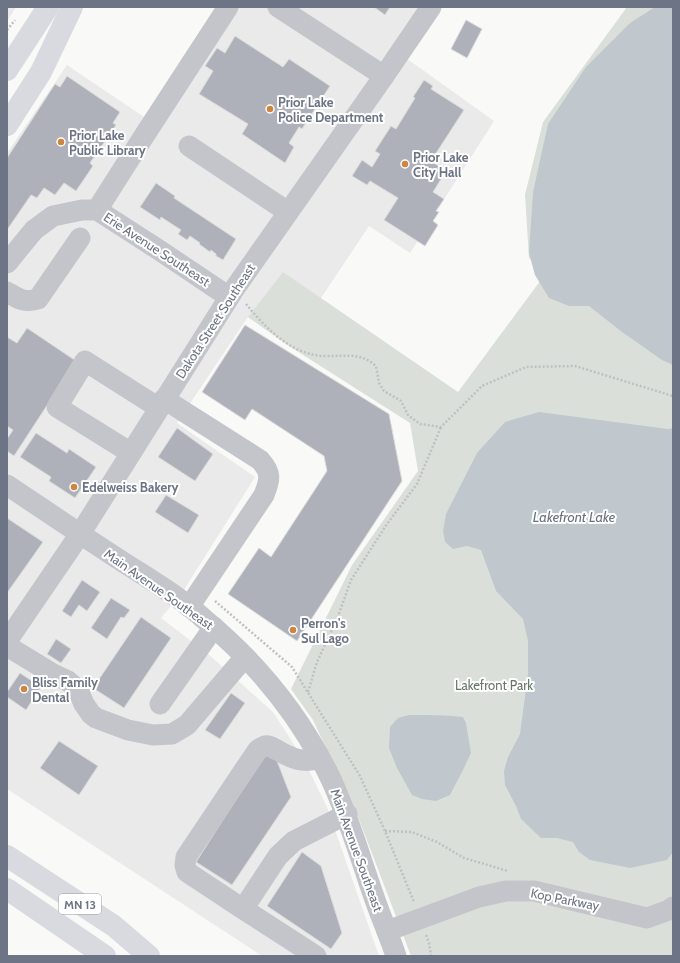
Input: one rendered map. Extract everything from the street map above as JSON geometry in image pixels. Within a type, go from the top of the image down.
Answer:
[{"type":"main road","points":[[7,70],[48,7]]},
{"type":"main road","points":[[7,125],[41,72],[72,7]]},
{"type":"main road","name":"MN 13","points":[[7,856],[114,926],[149,956]]},
{"type":"main road","name":"MN 13","points":[[7,889],[105,956]]},
{"type":"street","points":[[97,210],[228,7]]},
{"type":"street","points":[[278,7],[384,76]]},
{"type":"street","name":"Dakota Street Southeast","points":[[7,641],[80,534],[162,403],[237,300],[288,212],[431,7]]},
{"type":"street","points":[[189,146],[288,212]]},
{"type":"street","name":"Erie Avenue Southeast","points":[[7,263],[34,230],[53,216],[82,210],[97,210],[237,300]]},
{"type":"street","points":[[7,292],[22,300],[28,301],[38,299],[80,238]]},
{"type":"street","points":[[131,453],[57,407],[85,361],[162,403],[260,460],[267,468],[269,481],[264,495],[189,607]]},
{"type":"street","name":"Main Avenue Southeast","points":[[7,485],[189,607],[214,627],[245,657],[268,683],[295,717],[320,758],[346,814],[396,956]]},
{"type":"street","points":[[160,704],[214,627]]},
{"type":"street","points":[[7,646],[53,674],[68,680],[78,690],[84,704],[96,718],[128,730],[153,734],[172,734],[187,725],[245,657]]},
{"type":"street","points":[[316,956],[187,872],[185,865],[186,857],[257,751],[261,748],[269,746],[300,761],[320,758]]},
{"type":"street","points":[[243,909],[278,856],[294,841],[346,814]]},
{"type":"street","name":"Kop Parkway","points":[[387,931],[479,897],[506,891],[534,891],[647,918],[669,910],[673,907]]},
{"type":"path","points":[[237,300],[279,338],[304,352],[323,356],[348,355],[368,359],[376,366],[379,383],[384,391],[401,401],[408,415],[420,424],[441,427]]},
{"type":"path","points":[[308,692],[317,662],[337,619],[351,580],[387,524],[417,484],[441,427],[482,386],[526,367],[575,366],[673,396]]},
{"type":"shaded area","points":[[7,7],[16,7],[7,22]]},
{"type":"shaded area","points":[[232,7],[421,7],[392,48],[494,121],[410,253],[369,226],[289,346],[248,317],[177,423],[255,477],[182,593],[161,618],[207,653],[273,712],[304,760],[327,807],[379,956],[262,956],[7,789],[7,153],[67,65],[153,123]]},
{"type":"green space","name":"Lakefront Park","points":[[627,7],[673,7],[673,956],[411,956],[360,822],[313,720],[291,689],[352,565],[418,471],[410,423],[289,346],[248,317],[283,272],[458,392],[546,273],[529,258],[525,195],[543,122]]},
{"type":"water","points":[[655,7],[673,7],[673,365],[662,360],[622,332],[589,306],[569,306],[549,298],[535,275],[529,253],[533,192],[548,124],[586,67],[630,23]]},
{"type":"water","name":"Lakefront Lake","points":[[539,412],[668,429],[673,428],[673,852],[667,860],[630,868],[590,860],[579,852],[573,842],[557,838],[541,838],[521,819],[505,785],[504,771],[508,757],[520,734],[528,674],[528,641],[523,619],[496,591],[481,550],[467,546],[453,549],[445,542],[443,531],[446,514],[477,453],[505,422]]},
{"type":"water","points":[[409,715],[443,715],[463,717],[466,723],[471,753],[450,795],[436,801],[422,799],[412,795],[397,768],[389,748],[390,727],[398,718]]},
{"type":"building","points":[[374,7],[390,7],[385,15]]},
{"type":"building","points":[[466,20],[482,29],[467,58],[451,49]]},
{"type":"building","name":"Prior Lake Police Department","points":[[235,36],[283,67],[289,59],[330,86],[302,129],[299,127],[289,143],[294,147],[285,163],[242,134],[248,124],[199,94],[213,71],[205,66],[217,48],[225,53]]},
{"type":"building","name":"Prior Lake Public Library","points":[[67,76],[120,112],[113,123],[116,125],[90,163],[93,166],[76,191],[64,183],[55,195],[44,188],[37,198],[31,195],[7,230],[7,158],[55,84],[60,87]]},
{"type":"building","name":"Prior Lake City Hall","points":[[424,80],[433,86],[431,89],[464,110],[431,161],[446,171],[433,192],[444,199],[436,211],[439,212],[433,221],[438,225],[425,246],[384,220],[398,198],[370,181],[367,185],[352,176],[362,160],[372,167],[380,154],[375,151],[391,126],[396,129]]},
{"type":"building","points":[[156,183],[175,196],[174,198],[236,239],[223,260],[190,236],[187,240],[178,234],[181,230],[161,217],[160,220],[140,207]]},
{"type":"building","points":[[245,325],[389,414],[402,481],[297,641],[228,594],[259,548],[271,557],[327,471],[324,456],[252,409],[245,420],[202,392]]},
{"type":"building","points":[[27,328],[76,361],[14,456],[7,451],[7,439],[13,430],[7,426],[7,337],[17,343]]},
{"type":"building","points":[[177,428],[213,454],[195,481],[158,457]]},
{"type":"building","points":[[36,433],[67,453],[69,449],[96,467],[75,498],[49,481],[51,477],[20,457]]},
{"type":"building","points":[[166,495],[199,515],[188,533],[155,512]]},
{"type":"building","points":[[7,518],[43,542],[7,593]]},
{"type":"building","points":[[82,580],[100,592],[87,611],[79,605],[71,617],[62,611]]},
{"type":"building","points":[[111,598],[130,610],[124,618],[121,617],[107,639],[91,628]]},
{"type":"building","points":[[141,617],[171,638],[124,708],[93,688]]},
{"type":"building","points":[[56,639],[71,649],[61,663],[47,654]]},
{"type":"building","name":"Bliss Family Dental","points":[[20,673],[41,687],[26,710],[7,697],[7,692]]},
{"type":"building","points":[[231,693],[245,703],[220,739],[205,730]]},
{"type":"building","points":[[59,741],[98,766],[79,795],[40,768]]},
{"type":"building","points":[[267,751],[274,753],[291,797],[232,885],[196,862]]},
{"type":"building","points":[[302,852],[321,866],[342,933],[331,949],[267,906]]},
{"type":"place","name":"Prior Lake Police Department","points":[[270,109]]},
{"type":"place","name":"Prior Lake Public Library","points":[[61,142]]},
{"type":"place","name":"Prior Lake City Hall","points":[[405,164]]},
{"type":"place","name":"Edelweiss Bakery","points":[[74,487]]},
{"type":"place","name":"Perron's Sul Lago","points":[[293,630]]},
{"type":"place","name":"Bliss Family Dental","points":[[24,689]]}]
